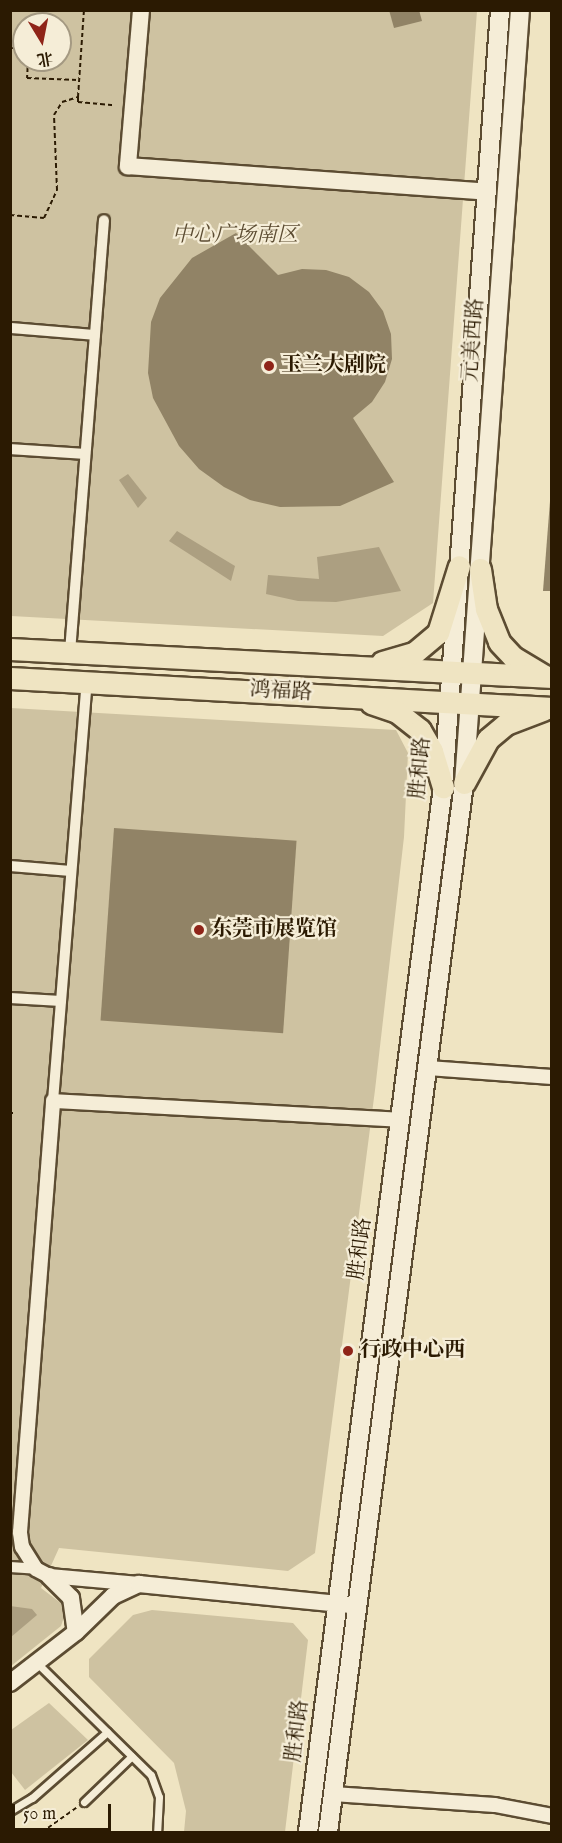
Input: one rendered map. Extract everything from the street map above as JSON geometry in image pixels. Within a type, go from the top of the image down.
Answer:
[{"type":"main road","name":"元美西路","points":[[462,672],[487,192],[500,10]]},
{"type":"main road","name":"元美西路","points":[[469,568],[520,10]]},
{"type":"main road","points":[[342,665],[382,662],[414,653],[438,633],[469,568]]},
{"type":"main road","points":[[469,568],[500,642],[513,657],[549,677]]},
{"type":"main road","name":"鸿福路","points":[[10,649],[549,677]]},
{"type":"main road","name":"胜和路","points":[[328,1833],[464,783],[460,701],[462,672]]},
{"type":"main road","name":"鸿福路","points":[[10,678],[460,701],[550,708]]},
{"type":"main road","points":[[345,695],[397,712],[420,730],[432,751],[443,787]]},
{"type":"main road","name":"胜和路","points":[[308,1833],[443,787],[460,701]]},
{"type":"main road","points":[[464,783],[489,739],[506,724],[550,708]]},
{"type":"street","points":[[141,10],[128,166],[487,192]]},
{"type":"street","points":[[70,652],[104,220]]},
{"type":"street","points":[[10,328],[95,334]]},
{"type":"street","points":[[10,448],[86,454]]},
{"type":"street","points":[[76,1632],[71,1598],[43,1572],[22,1547],[20,1532],[87,682]]},
{"type":"street","points":[[10,866],[71,871]]},
{"type":"street","points":[[10,998],[61,1002]]},
{"type":"street","points":[[428,1068],[552,1077]]},
{"type":"street","points":[[53,1101],[401,1120]]},
{"type":"street","points":[[10,1567],[139,1584],[358,1606]]},
{"type":"street","points":[[10,1683],[38,1664],[76,1632],[113,1596],[139,1584]]},
{"type":"street","points":[[333,1794],[495,1805],[552,1816]]},
{"type":"lane","points":[[38,1664],[132,1756],[157,1786],[157,1833]]},
{"type":"lane","points":[[10,1811],[61,1774],[107,1732]]},
{"type":"lane","points":[[84,1802],[132,1756]]},
{"type":"path","points":[[84,10],[78,102],[114,105]]},
{"type":"path","points":[[27,72],[27,78],[80,80]]},
{"type":"path","points":[[10,216],[44,218],[58,181],[54,115],[62,102],[78,97]]},
{"type":"path","points":[[42,1833],[84,1802]]},
{"type":"green space","name":"中心广场南区","points":[[11,11],[477,11],[433,603],[383,636],[11,616]]},
{"type":"green space","points":[[11,708],[396,730],[408,753],[404,837],[375,1090],[315,1553],[288,1571],[59,1548],[41,1588],[62,1604],[65,1614],[61,1626],[11,1666]]},
{"type":"green space","points":[[152,1610],[293,1623],[308,1640],[285,1832],[184,1832],[186,1811],[174,1763],[89,1677],[89,1659],[133,1615]]},
{"type":"green space","points":[[49,1703],[88,1740],[25,1790],[11,1772],[11,1730]]},
{"type":"shaded area","points":[[128,474],[147,498],[138,508],[119,480]]},
{"type":"shaded area","points":[[177,531],[235,566],[231,581],[169,541]]},
{"type":"shaded area","points":[[379,547],[401,591],[336,602],[298,601],[266,594],[268,575],[319,579],[317,557]]},
{"type":"shaded area","points":[[10,1606],[32,1609],[37,1615],[11,1637]]},
{"type":"building","points":[[389,10],[419,10],[422,21],[394,28]]},
{"type":"building","name":"玉兰大剧院","points":[[236,233],[278,275],[302,269],[326,270],[349,277],[369,292],[383,311],[391,334],[392,359],[385,382],[372,402],[353,418],[394,482],[340,506],[280,507],[250,500],[224,487],[199,469],[179,446],[153,398],[148,373],[151,322],[160,298],[192,258]]},
{"type":"building","points":[[550,501],[552,502],[552,591],[543,591]]},
{"type":"building","name":"东莞市展览馆","points":[[114,828],[297,841],[283,1033],[101,1021]]},
{"type":"place","name":"玉兰大剧院","points":[[269,366]]},
{"type":"place","name":"东莞市展览馆","points":[[199,930]]},
{"type":"place","name":"行政中心西","points":[[348,1351]]}]
